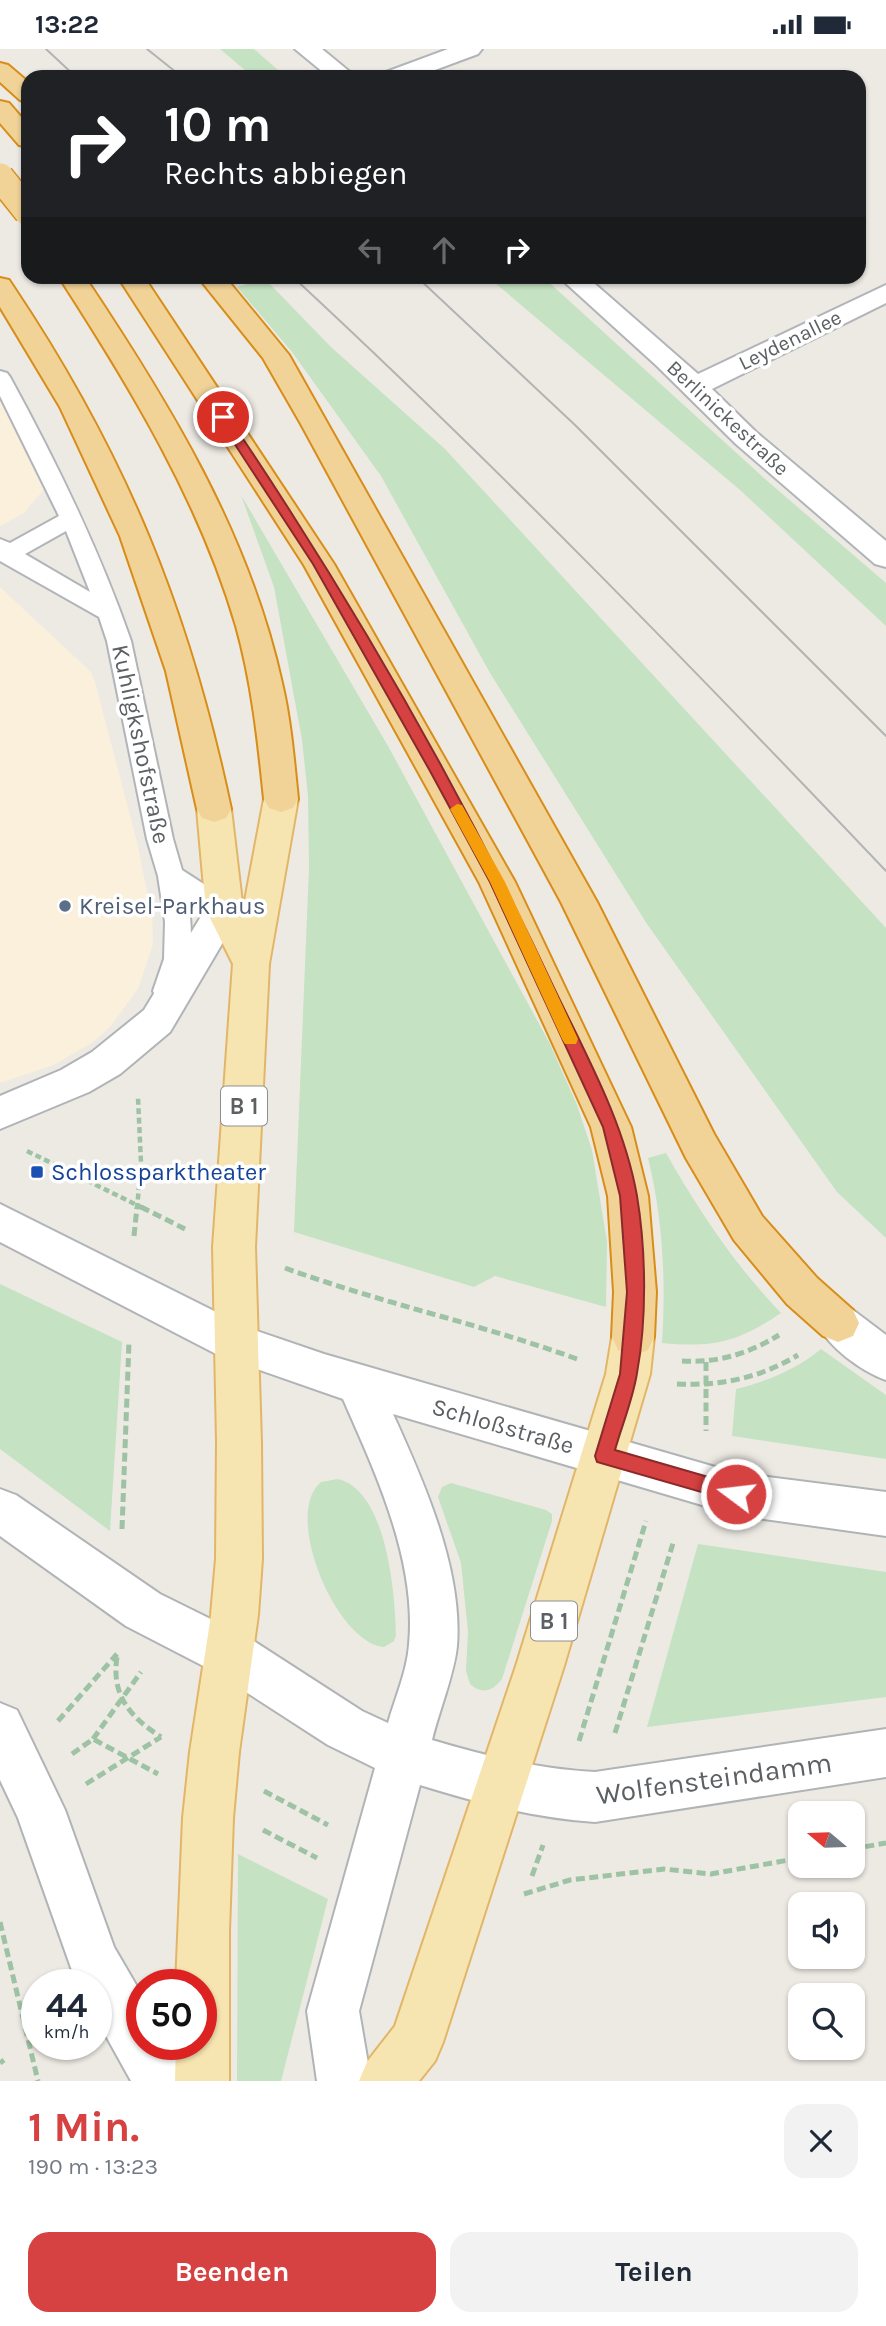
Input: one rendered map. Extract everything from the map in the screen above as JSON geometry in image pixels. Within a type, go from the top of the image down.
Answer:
[{"type":"highway","points":[[0,70],[21,89]]},
{"type":"highway","points":[[0,108],[21,132]]},
{"type":"highway","points":[[0,177],[21,203]]},
{"type":"highway","points":[[77,284],[179,449],[222,541],[240,589],[265,681],[281,799]]},
{"type":"highway","points":[[136,284],[319,564],[437,771],[509,907],[611,1127],[628,1196],[635,1292],[633,1337]]},
{"type":"highway","points":[[217,284],[275,355],[315,424],[579,902],[700,1146],[734,1205],[748,1228],[802,1291],[838,1323]]},
{"type":"highway","points":[[0,286],[38,344],[108,474],[154,585],[206,762],[214,809]]},
{"type":"main road","points":[[307,49],[335,70]]},
{"type":"main road","points":[[413,70],[470,49]]},
{"type":"main road","name":"Berlinickestraße","points":[[580,284],[746,438],[886,557]]},
{"type":"main road","name":"Leydenallee","points":[[694,387],[886,293]]},
{"type":"main road","points":[[251,964],[281,799]]},
{"type":"main road","points":[[214,809],[224,910],[251,964]]},
{"type":"main road","points":[[0,1113],[75,1081],[106,1063],[157,1021],[224,910]]},
{"type":"main road","name":"B 1","points":[[202,2081],[208,1814],[213,1764],[232,1655],[239,1561],[234,1247],[251,964]]},
{"type":"main road","name":"Schloßstraße","points":[[0,1221],[235,1342],[358,1385],[604,1456],[540,1666],[416,2042],[386,2081]]},
{"type":"main road","points":[[838,1323],[886,1361]]},
{"type":"main road","points":[[633,1337],[628,1374],[604,1456],[736,1494],[886,1514]]},
{"type":"main road","points":[[344,2081],[333,2011],[433,1647],[434,1612],[425,1556],[386,1446],[358,1385]]},
{"type":"main road","points":[[0,1510],[143,1610],[232,1655],[345,1728],[404,1756],[500,1784]]},
{"type":"main road","points":[[0,1727],[40,1810],[93,1961],[161,2081]]},
{"type":"main road","name":"Wolfensteindamm","points":[[500,1784],[561,1795],[596,1797],[886,1753]]},
{"type":"lane","name":"Kuhligkshofstraße","points":[[0,377],[71,519],[119,641],[160,839],[171,876],[177,922],[177,959],[157,1021]]},
{"type":"lane","points":[[3,551],[71,519]]},
{"type":"lane","name":"Kuhligkshofstraße","points":[[3,551],[110,613]]},
{"type":"lane","name":"Kuhligkshofstraße","points":[[171,876],[224,910]]},
{"type":"path","points":[[134,1232],[141,1163],[137,1087]]},
{"type":"path","points":[[23,1149],[183,1228]]},
{"type":"path","points":[[295,1272],[413,1310],[541,1345],[587,1363]]},
{"type":"path","points":[[672,1361],[727,1360],[755,1350],[785,1332]]},
{"type":"path","points":[[122,1539],[129,1345]]},
{"type":"path","points":[[673,1384],[707,1386],[736,1383],[778,1367],[806,1350]]},
{"type":"path","points":[[706,1361],[706,1431]]},
{"type":"path","points":[[585,1722],[642,1533]]},
{"type":"path","points":[[615,1733],[674,1540]]},
{"type":"path","points":[[56,1723],[118,1654],[114,1670],[120,1702],[142,1725],[164,1738],[85,1784]]},
{"type":"path","points":[[71,1755],[93,1739],[141,1672]]},
{"type":"path","points":[[93,1739],[162,1777]]},
{"type":"path","points":[[261,1790],[334,1828]]},
{"type":"path","points":[[259,1828],[326,1862]]},
{"type":"path","points":[[865,1847],[886,1843]]},
{"type":"path","points":[[468,1878],[505,1892],[526,1894],[570,1880],[664,1869],[711,1874],[788,1860]]},
{"type":"path","points":[[0,1922],[38,2081]]},
{"type":"shaded area","points":[[0,399],[48,485],[24,513],[0,526]]},
{"type":"shaded area","points":[[0,587],[91,672],[137,842],[152,916],[153,944],[138,989],[110,1027],[93,1042],[54,1065],[0,1083]]},
{"type":"green space","points":[[220,49],[254,49],[278,70],[245,70]]},
{"type":"green space","points":[[270,284],[331,347],[445,449],[886,928],[886,1238],[837,1192],[647,924],[490,673],[381,476],[292,352],[237,287]]},
{"type":"green space","points":[[496,284],[551,284],[765,479],[886,583],[886,626],[740,490]]},
{"type":"green space","points":[[241,495],[388,746],[550,1044],[577,1105],[592,1150],[607,1242],[606,1307],[495,1276],[474,1287],[294,1232],[309,868],[308,796],[302,740],[274,587]]},
{"type":"green space","points":[[666,1153],[718,1236],[781,1313],[752,1331],[725,1341],[696,1345],[662,1343],[662,1250],[648,1158]]},
{"type":"green space","points":[[0,1284],[122,1342],[110,1531],[0,1449]]},
{"type":"green space","points":[[821,1349],[886,1395],[886,1459],[732,1436],[736,1389],[781,1374]]},
{"type":"green space","points":[[338,1479],[355,1487],[368,1503],[385,1546],[396,1635],[394,1641],[384,1647],[366,1640],[348,1624],[320,1575],[311,1547],[308,1521],[311,1498],[321,1482]]},
{"type":"green space","points":[[451,1483],[552,1514],[502,1679],[487,1690],[479,1690],[470,1684],[466,1671],[468,1632],[461,1563],[438,1497],[442,1487]]},
{"type":"green space","points":[[698,1544],[886,1572],[886,1697],[647,1727]]},
{"type":"green space","points":[[238,1854],[328,1899],[281,2081],[237,2081]]},
{"type":"tram line","points":[[46,49],[68,70]]},
{"type":"tram line","points":[[147,49],[173,70]]},
{"type":"tram line","points":[[300,284],[445,421],[594,569],[886,871]]},
{"type":"tram line","points":[[424,284],[575,425],[886,736]]},
{"type":"slow traffic","points":[[457,809],[497,882],[570,1039]]},
{"type":"place","name":"Kreisel-Parkhaus","points":[[65,906]]},
{"type":"place","name":"Schlossparktheater","points":[[37,1172]]},
{"type":"route","points":[[223,417],[319,564],[437,771],[497,882],[611,1127],[628,1196],[635,1292],[628,1374],[604,1456],[736,1494]]}]
